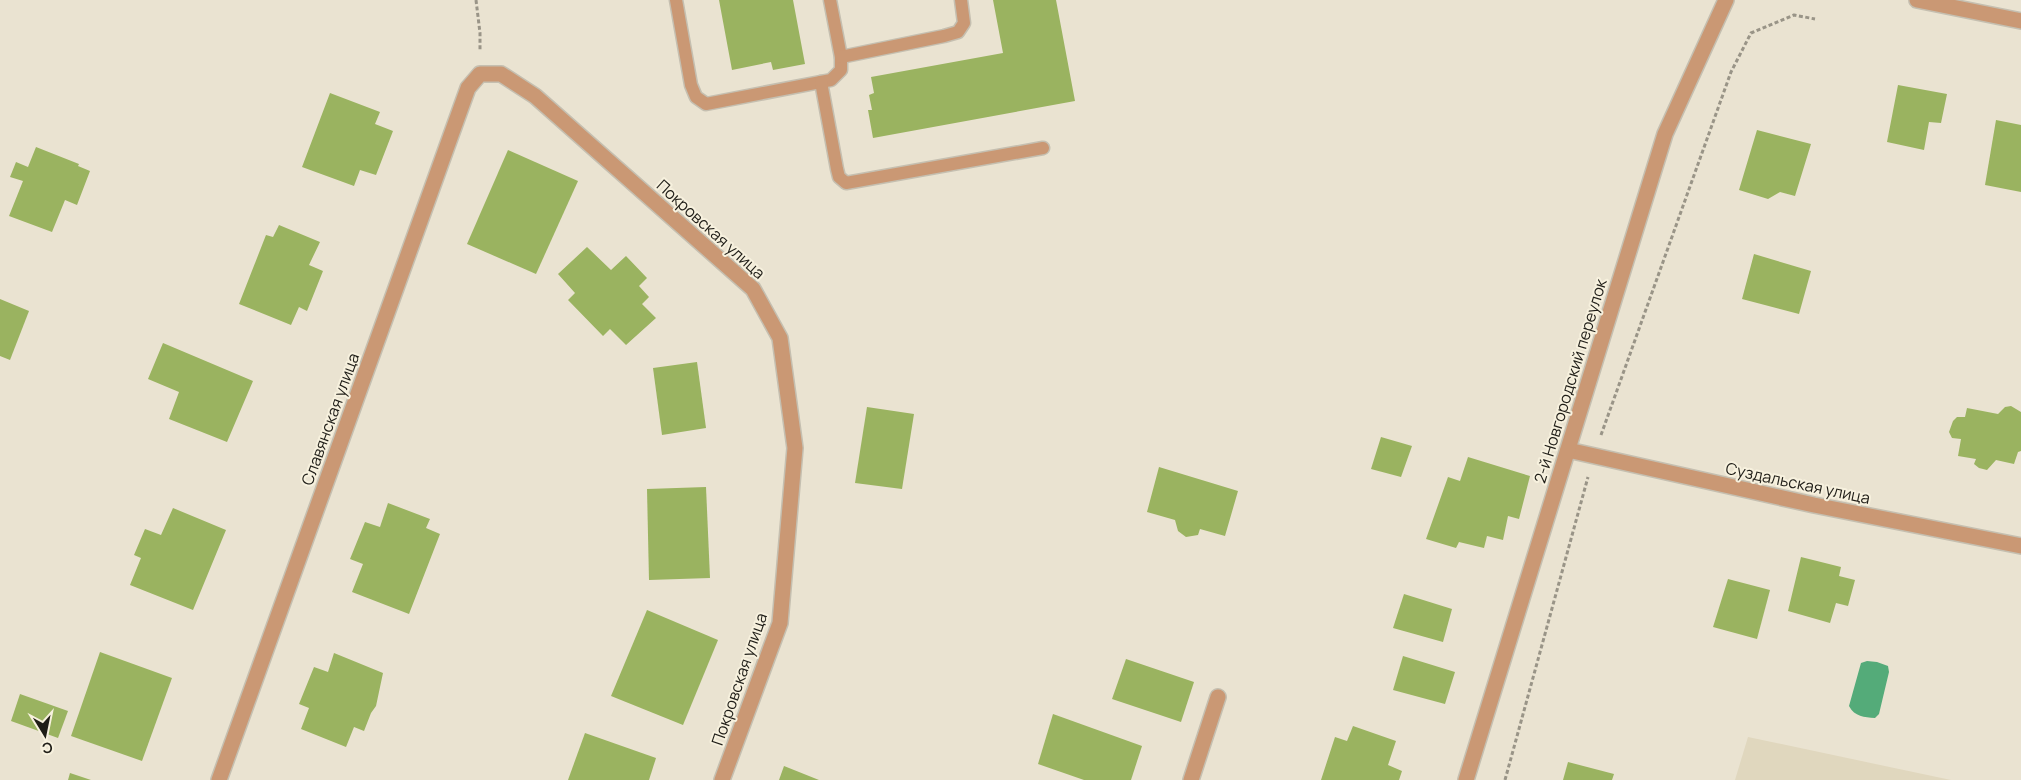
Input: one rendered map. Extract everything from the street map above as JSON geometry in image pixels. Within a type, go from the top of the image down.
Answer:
[{"type":"street","name":"2-й Новгородский переулок","points":[[1466,780],[1665,134],[1726,0]]},
{"type":"street","points":[[1917,0],[2021,21]]},
{"type":"street","name":"Славянская улица","points":[[219,780],[468,88],[480,74]]},
{"type":"street","name":"Покровская улица","points":[[480,74],[501,74],[535,96],[753,289],[780,338],[795,448],[780,623],[722,780]]},
{"type":"street","name":"Суздальская улица","points":[[1568,450],[1814,504],[2021,546]]},
{"type":"street","points":[[1191,780],[1218,698]]},
{"type":"lane","points":[[676,0],[691,85],[696,97],[706,104],[831,80],[841,70],[842,57],[830,0]]},
{"type":"lane","points":[[842,57],[958,32],[964,22],[961,0]]},
{"type":"lane","points":[[821,82],[837,169],[839,177],[846,183],[1043,148]]},
{"type":"path","points":[[476,0],[480,33],[480,74]]},
{"type":"path","points":[[1505,780],[1593,456],[1731,72],[1751,33],[1794,15],[1815,19]]},
{"type":"shaded area","points":[[1867,661],[1888,666],[1889,672],[1879,714],[1875,718],[1857,714],[1849,706],[1861,663]]},
{"type":"shaded area","points":[[1748,737],[1951,780],[1735,780]]},
{"type":"building","points":[[719,0],[793,0],[805,64],[773,70],[771,62],[732,70]]},
{"type":"building","points":[[993,0],[1056,0],[1075,101],[873,138],[868,110],[872,110],[869,95],[874,93],[871,77],[1003,53]]},
{"type":"building","points":[[1898,85],[1947,94],[1941,123],[1929,122],[1924,150],[1887,142]]},
{"type":"building","points":[[330,93],[380,112],[375,124],[393,131],[376,175],[360,170],[354,186],[302,167]]},
{"type":"building","points":[[1996,120],[2021,125],[2021,192],[1985,185]]},
{"type":"building","points":[[1757,130],[1811,144],[1795,196],[1780,192],[1768,199],[1739,190]]},
{"type":"building","points":[[36,147],[79,164],[78,166],[90,171],[77,205],[65,200],[52,232],[9,216],[23,181],[10,177],[16,162],[28,167]]},
{"type":"building","points":[[508,150],[578,181],[536,274],[467,244]]},
{"type":"building","points":[[279,225],[320,242],[309,265],[323,271],[307,311],[299,307],[291,325],[239,304],[266,235],[273,237]]},
{"type":"building","points":[[587,247],[611,270],[626,256],[647,278],[639,286],[649,297],[642,304],[656,318],[626,345],[610,329],[603,336],[568,300],[575,293],[558,274]]},
{"type":"building","points":[[1754,254],[1811,271],[1799,314],[1742,299]]},
{"type":"building","points":[[0,299],[29,311],[10,360],[0,356]]},
{"type":"building","points":[[163,343],[253,381],[227,442],[169,419],[179,392],[148,379]]},
{"type":"building","points":[[697,362],[706,428],[662,435],[653,368]]},
{"type":"building","points":[[2011,406],[2021,412],[2021,451],[2018,452],[2014,464],[1996,460],[1987,470],[1979,468],[1974,464],[1976,459],[1958,456],[1961,439],[1952,438],[1949,432],[1953,421],[1957,417],[1965,417],[1967,408],[1998,414],[2005,407]]},
{"type":"building","points":[[867,407],[914,414],[902,489],[855,483]]},
{"type":"building","points":[[1381,437],[1412,446],[1401,477],[1371,469]]},
{"type":"building","points":[[1468,457],[1530,476],[1519,519],[1508,516],[1503,540],[1487,536],[1484,548],[1459,542],[1456,548],[1426,539],[1448,477],[1460,481]]},
{"type":"building","points":[[1159,467],[1238,491],[1225,536],[1200,529],[1198,535],[1186,537],[1178,531],[1175,520],[1147,512]]},
{"type":"building","points":[[706,487],[710,578],[649,580],[647,489]]},
{"type":"building","points":[[388,503],[430,519],[426,528],[440,534],[409,614],[352,592],[363,564],[350,559],[365,522],[380,527]]},
{"type":"building","points":[[173,508],[226,530],[193,610],[130,585],[141,558],[134,555],[145,529],[161,535]]},
{"type":"building","points":[[1801,557],[1841,567],[1839,576],[1855,580],[1848,606],[1836,603],[1830,623],[1788,611]]},
{"type":"building","points":[[1728,579],[1770,590],[1757,639],[1713,627]]},
{"type":"building","points":[[1404,594],[1452,609],[1443,642],[1393,628]]},
{"type":"building","points":[[647,610],[718,640],[683,725],[611,696]]},
{"type":"building","points":[[100,652],[172,678],[142,761],[71,736]]},
{"type":"building","points":[[334,653],[383,673],[376,706],[364,731],[354,727],[346,747],[301,729],[309,708],[299,704],[314,667],[328,672]]},
{"type":"building","points":[[1403,656],[1455,672],[1445,704],[1393,690]]},
{"type":"building","points":[[1126,659],[1194,682],[1181,722],[1112,699]]},
{"type":"building","points":[[20,694],[68,711],[58,738],[11,721]]},
{"type":"building","points":[[1053,714],[1142,746],[1131,780],[1084,780],[1038,764]]},
{"type":"building","points":[[1353,726],[1396,741],[1388,765],[1402,771],[1399,780],[1321,780],[1335,737],[1347,741]]},
{"type":"building","points":[[585,733],[656,758],[649,780],[568,780]]},
{"type":"building","points":[[1568,762],[1614,774],[1612,780],[1563,780]]},
{"type":"building","points":[[784,766],[819,780],[779,780]]},
{"type":"building","points":[[70,773],[91,780],[68,780]]}]
